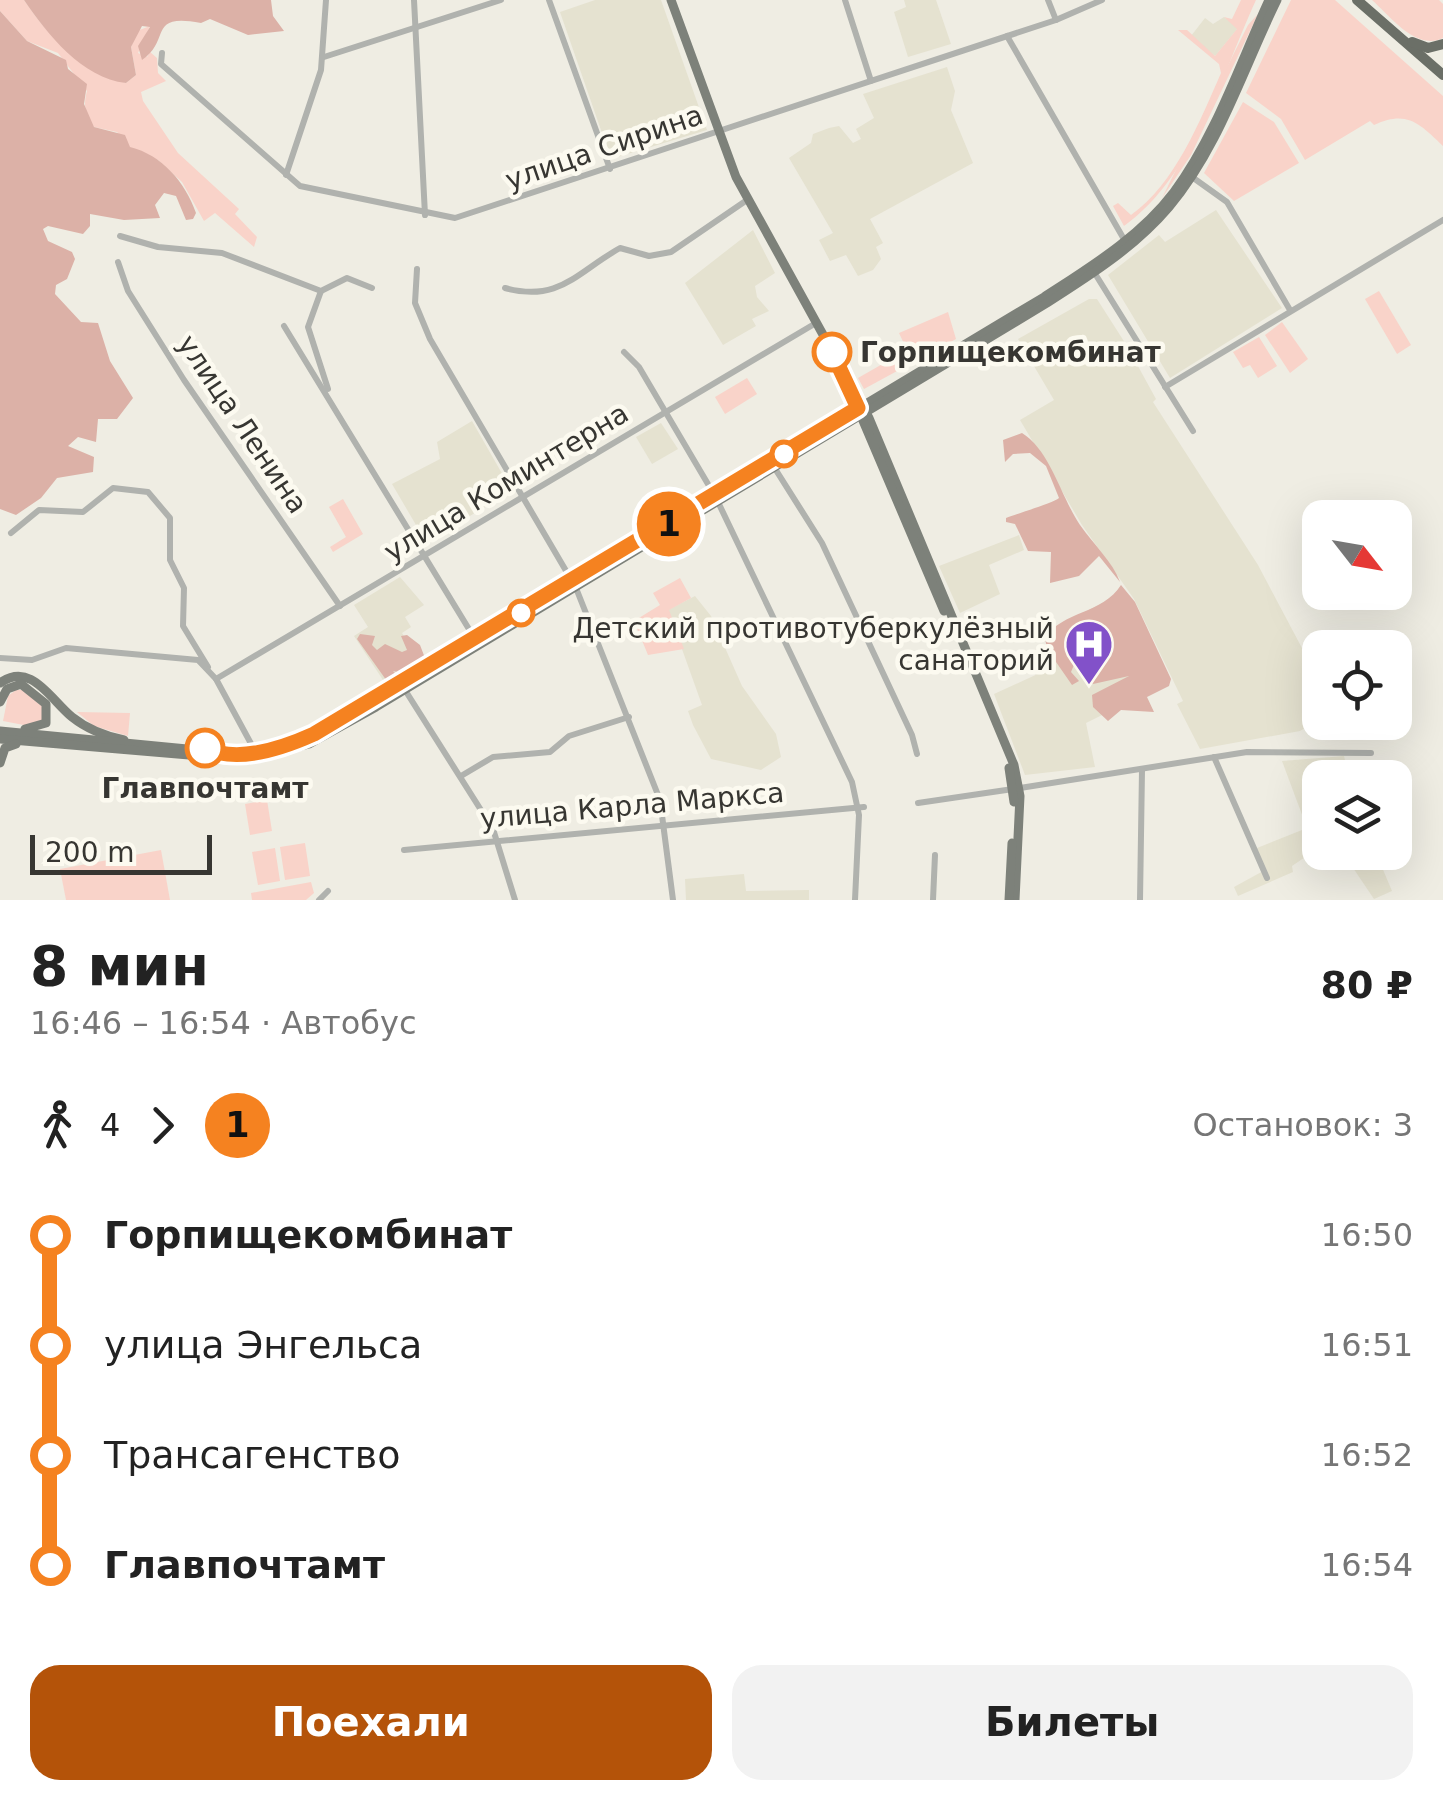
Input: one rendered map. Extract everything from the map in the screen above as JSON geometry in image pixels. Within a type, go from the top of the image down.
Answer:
[{"type":"highway","points":[[1357,0],[1443,75]]},
{"type":"highway","points":[[1382,22],[1418,46],[1443,44]]},
{"type":"main road","points":[[671,0],[747,200],[817,322],[861,409],[999,726],[1016,788],[1012,900]]},
{"type":"main road","points":[[2,732],[215,760],[309,744],[1046,300],[1106,260],[1160,217],[1189,175],[1273,0]]},
{"type":"main road","points":[[716,499],[774,468],[861,409]]},
{"type":"main road","points":[[402,687],[574,585]]},
{"type":"main road","points":[[0,683],[12,676],[30,678],[80,723],[164,749]]},
{"type":"main road","points":[[0,702],[10,687],[30,688],[46,704],[49,716],[44,726],[2,732]]},
{"type":"main road","points":[[2,732],[50,744]]},
{"type":"main road","points":[[0,763],[9,745],[98,746],[132,742],[216,754]]},
{"type":"main road","points":[[29,745],[256,755]]},
{"type":"street","points":[[286,175],[324,57],[326,0]]},
{"type":"street","points":[[414,0],[425,215]]},
{"type":"street","points":[[324,57],[502,0]]},
{"type":"street","points":[[549,0],[610,169]]},
{"type":"street","points":[[845,0],[871,81]]},
{"type":"street","points":[[1048,0],[1056,20]]},
{"type":"street","name":"улица Сирина","points":[[162,53],[161,64],[286,175],[308,188],[425,215],[468,216],[1056,20],[1102,0]]},
{"type":"street","points":[[1006,36],[1127,243]]},
{"type":"street","points":[[1189,175],[1226,202],[1291,310]]},
{"type":"street","points":[[506,288],[549,293],[624,247],[648,256],[671,252],[747,200]]},
{"type":"street","points":[[1165,387],[1443,220]]},
{"type":"street","points":[[120,236],[158,247],[231,256],[321,291]]},
{"type":"street","name":"улица Ленина","points":[[118,262],[128,291],[189,387],[340,606]]},
{"type":"street","points":[[417,270],[415,303],[424,326],[574,585],[629,717],[665,823],[674,900]]},
{"type":"street","points":[[1092,270],[1193,431]]},
{"type":"street","points":[[329,395],[308,327],[321,291],[347,278],[372,288]]},
{"type":"street","name":"улица Коминтерна","points":[[216,679],[817,322]]},
{"type":"street","points":[[284,326],[476,640]]},
{"type":"street","points":[[624,352],[639,367],[716,499],[850,776],[861,807],[855,900]]},
{"type":"street","points":[[774,468],[811,522],[843,584],[917,754]]},
{"type":"street","points":[[11,533],[39,510],[83,512],[113,488],[148,492],[170,518],[170,560],[184,584],[183,622],[256,755]]},
{"type":"street","points":[[188,658],[195,647]]},
{"type":"street","points":[[0,658],[32,660],[71,648],[188,658],[208,668]]},
{"type":"street","points":[[402,687],[498,840],[515,900]]},
{"type":"street","points":[[461,776],[493,757],[550,752],[569,736],[629,717]]},
{"type":"street","points":[[918,803],[1277,750],[1372,754]]},
{"type":"street","points":[[1214,757],[1266,878]]},
{"type":"street","points":[[1140,900],[1142,770]]},
{"type":"street","name":"улица Карла Маркса","points":[[404,850],[861,807]]},
{"type":"street","points":[[934,900],[936,856]]},
{"type":"street","points":[[319,900],[328,892]]},
{"type":"shaded area","points":[[0,0],[24,0],[68,51],[94,69],[126,83],[136,75],[131,47],[137,31],[150,26],[138,53],[147,57],[150,52],[157,58],[158,73],[166,81],[141,92],[143,101],[178,153],[239,209],[235,214],[257,237],[254,247],[215,213],[204,221],[182,182],[158,160],[130,148],[117,132],[94,127],[86,110],[87,91],[58,53],[27,41],[0,11]]},
{"type":"shaded area","points":[[24,0],[271,0],[273,16],[284,31],[248,35],[210,19],[201,23],[173,22],[166,25],[142,60],[138,46],[150,27],[142,26],[131,47],[136,75],[126,83],[95,73],[67,53]]},
{"type":"shaded area","points":[[595,0],[661,0],[707,130],[611,159],[560,12]]},
{"type":"shaded area","points":[[904,0],[936,0],[951,44],[908,57],[894,12],[906,7]]},
{"type":"shaded area","points":[[1241,0],[1256,0],[1203,122],[1169,180],[1124,226],[1113,206],[1118,203],[1131,215],[1161,186],[1185,150],[1221,73],[1219,64],[1178,30],[1187,30],[1215,56],[1237,29],[1224,17],[1232,19]]},
{"type":"shaded area","points":[[1291,0],[1335,0],[1443,96],[1443,146],[1412,121],[1395,119],[1374,125],[1370,121],[1305,160],[1281,119],[1246,93]]},
{"type":"shaded area","points":[[1372,0],[1439,0],[1443,4],[1443,38],[1433,41],[1414,36]]},
{"type":"shaded area","points":[[0,11],[27,41],[66,60],[68,69],[87,84],[84,104],[94,127],[125,135],[130,147],[162,163],[186,191],[196,213],[193,219],[186,220],[176,196],[164,193],[155,205],[160,218],[124,220],[90,214],[90,226],[83,234],[48,226],[43,229],[48,241],[72,252],[75,259],[67,279],[56,285],[55,294],[81,322],[98,323],[110,361],[133,398],[117,419],[98,419],[96,442],[78,437],[68,446],[94,457],[93,472],[57,478],[41,498],[16,515],[0,509]]},
{"type":"shaded area","points":[[1258,14],[1191,155],[1162,198],[1248,25]]},
{"type":"shaded area","points":[[1224,17],[1238,28],[1215,56],[1191,36],[1205,18],[1213,24]]},
{"type":"shaded area","points":[[947,67],[955,91],[951,110],[973,163],[870,219],[883,243],[876,247],[881,259],[873,270],[858,276],[846,255],[830,261],[819,240],[833,233],[789,158],[811,143],[813,134],[829,128],[839,126],[853,143],[861,139],[856,129],[874,118],[863,94]]},
{"type":"shaded area","points":[[1243,102],[1274,122],[1299,163],[1234,201],[1204,173]]},
{"type":"shaded area","points":[[1216,210],[1282,308],[1170,378],[1108,275],[1159,235],[1165,242]]},
{"type":"shaded area","points":[[753,230],[775,273],[755,286],[757,297],[769,311],[752,319],[756,326],[723,345],[685,283]]},
{"type":"shaded area","points":[[1379,291],[1411,345],[1397,354],[1365,299]]},
{"type":"shaded area","points":[[1089,299],[1097,299],[1156,399],[1153,402],[1258,565],[1302,648],[1302,730],[1200,749],[1177,704],[1183,701],[1134,599],[1082,525],[1020,420],[1054,400],[1018,339]]},
{"type":"shaded area","points":[[948,312],[956,339],[864,389],[858,378],[907,350],[899,333]]},
{"type":"shaded area","points":[[1282,322],[1308,359],[1290,373],[1265,335]]},
{"type":"shaded area","points":[[1259,337],[1277,366],[1258,378],[1250,365],[1243,368],[1233,352]]},
{"type":"shaded area","points":[[747,378],[757,394],[725,414],[715,397]]},
{"type":"shaded area","points":[[472,421],[512,491],[426,542],[392,484],[440,459],[437,442]]},
{"type":"shaded area","points":[[661,423],[678,449],[652,464],[636,437]]},
{"type":"shaded area","points":[[1022,433],[1048,462],[1073,514],[1120,582],[1099,556],[1079,576],[1050,583],[1051,552],[1028,551],[1015,524],[1006,522],[1006,518],[1059,498],[1046,466],[1030,453],[1013,454],[1005,462],[1003,440]]},
{"type":"shaded area","points":[[343,499],[363,534],[333,552],[330,547],[346,537],[329,507]]},
{"type":"shaded area","points":[[1019,535],[1024,550],[989,565],[1000,594],[960,613],[939,566]]},
{"type":"shaded area","points":[[400,577],[424,605],[405,617],[411,627],[402,633],[419,662],[385,683],[354,636],[368,627],[354,605]]},
{"type":"shaded area","points":[[680,578],[691,598],[669,610],[684,649],[648,655],[634,621],[660,605],[653,593]]},
{"type":"shaded area","points":[[1121,585],[1135,602],[1171,679],[1169,686],[1147,697],[1154,712],[1121,710],[1108,721],[1093,707],[1092,695],[1129,676],[1093,684],[1084,676],[1085,664],[1076,660],[1071,672],[1079,681],[1072,685],[1047,649],[1045,638],[1062,622],[1104,602]]},
{"type":"shaded area","name":"Детский противотуберкулёзный санаторий","points":[[1123,592],[1169,682],[1086,723],[1095,767],[1025,775],[994,694],[1055,666],[1043,634]]},
{"type":"shaded area","points":[[695,596],[711,616],[742,686],[776,734],[781,757],[761,770],[711,759],[693,725],[688,711],[702,705],[668,610]]},
{"type":"shaded area","points":[[360,634],[375,636],[372,645],[377,650],[385,644],[402,652],[407,650],[401,636],[407,635],[420,645],[425,658],[450,646],[406,674],[393,671],[399,677],[389,684],[357,639]]},
{"type":"shaded area","points":[[24,690],[44,708],[45,718],[34,727],[3,721],[8,696]]},
{"type":"shaded area","points":[[77,712],[130,713],[128,736],[94,726]]},
{"type":"shaded area","points":[[1344,756],[1345,760],[1302,760],[1302,815],[1282,761]]},
{"type":"shaded area","points":[[267,800],[272,831],[250,835],[245,804]]},
{"type":"shaded area","points":[[1302,830],[1302,859],[1292,866],[1293,872],[1238,896],[1234,887],[1265,870],[1257,848]]},
{"type":"shaded area","points":[[305,843],[310,876],[285,880],[280,847]]},
{"type":"shaded area","points":[[275,848],[280,881],[258,885],[252,852]]},
{"type":"shaded area","points":[[161,850],[170,900],[66,900],[60,869]]},
{"type":"shaded area","points":[[1354,870],[1383,870],[1392,891],[1374,899]]},
{"type":"shaded area","points":[[744,874],[746,891],[809,890],[809,900],[686,900],[685,879]]},
{"type":"shaded area","points":[[311,882],[314,893],[306,900],[252,900],[251,893]]},
{"type":"bus line","name":"1","points":[[205,748],[216,754],[256,752],[314,734],[858,408],[832,352]]},
{"type":"place","name":"Горпищекомбинат","points":[[832,352]]},
{"type":"place","name":"Детский противотуберкулёзный санаторий","points":[[1089,686]]},
{"type":"place","name":"Главпочтамт","points":[[205,748]]}]
